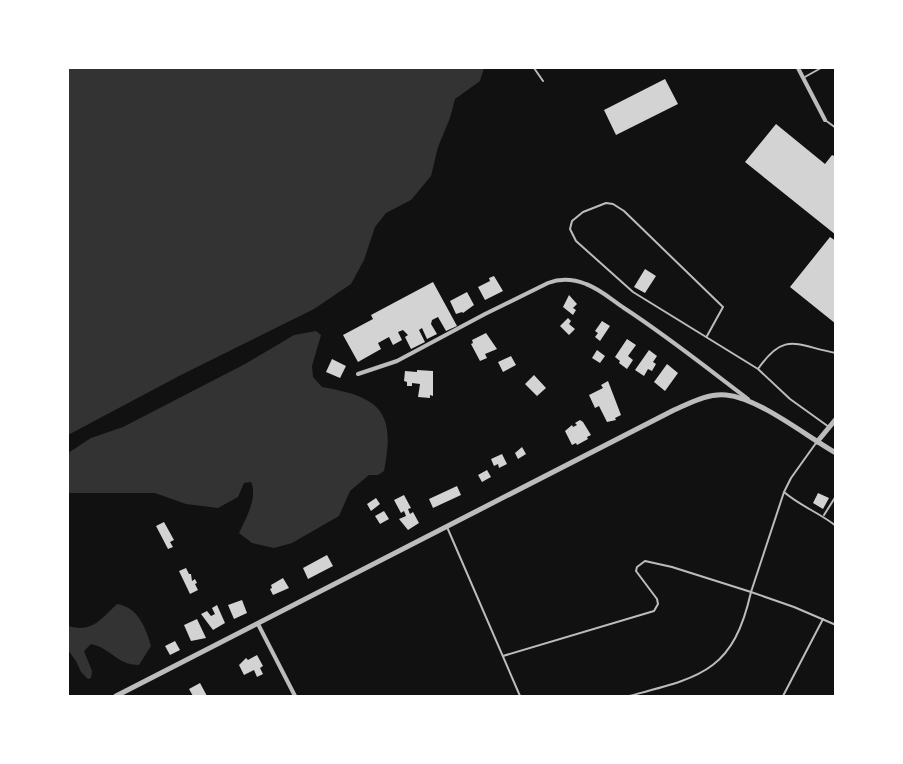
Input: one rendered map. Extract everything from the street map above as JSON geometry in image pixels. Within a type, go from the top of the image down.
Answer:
[{"type":"street","points":[[798,68],[826,120]]},
{"type":"street","points":[[358,374],[397,361],[523,295],[559,279],[568,280],[584,283],[599,291],[660,331],[748,399],[836,453]]},
{"type":"street","points":[[116,696],[689,403],[716,395],[748,399]]},
{"type":"street","points":[[817,442],[836,419]]},
{"type":"street","points":[[258,624],[294,696]]},
{"type":"lane","points":[[534,68],[543,81]]},
{"type":"lane","points":[[803,78],[821,68]]},
{"type":"lane","points":[[826,120],[836,128]]},
{"type":"lane","points":[[706,336],[723,306],[624,211],[613,204],[606,203],[583,212],[572,221],[570,228],[576,241],[634,292],[758,369],[790,398],[829,427]]},
{"type":"lane","points":[[758,369],[771,350],[794,342],[836,353]]},
{"type":"lane","points":[[629,696],[694,678],[720,660],[738,635],[750,592],[784,492],[791,478],[817,442]]},
{"type":"lane","points":[[784,492],[836,526]]},
{"type":"lane","points":[[823,516],[836,496]]},
{"type":"lane","points":[[447,527],[520,696]]},
{"type":"lane","points":[[503,656],[654,612],[658,604],[657,599],[636,571],[637,567],[645,561],[672,566],[750,592],[836,625]]},
{"type":"lane","points":[[783,696],[824,619]]},
{"type":"shaded area","points":[[68,68],[484,68],[480,81],[455,99],[450,118],[438,147],[431,176],[411,200],[386,213],[375,227],[364,260],[351,284],[314,309],[179,376],[68,435]]},
{"type":"shaded area","points":[[316,331],[321,335],[312,366],[313,377],[322,387],[358,396],[370,402],[379,410],[385,421],[388,434],[384,471],[378,475],[369,475],[350,491],[339,516],[292,543],[274,548],[252,543],[239,533],[252,501],[253,488],[251,482],[244,483],[238,497],[218,508],[186,504],[155,493],[68,493],[68,453],[91,438],[123,427],[245,364],[294,335]]},
{"type":"shaded area","points":[[117,604],[130,609],[136,614],[147,632],[151,646],[139,665],[125,662],[104,649],[91,644],[84,651],[92,671],[91,678],[88,679],[81,672],[68,650],[68,626],[83,628],[95,624]]},
{"type":"building","points":[[665,79],[678,104],[616,135],[604,110]]},
{"type":"building","points":[[776,124],[825,164],[832,155],[836,157],[836,235],[745,162]]},
{"type":"building","points":[[830,237],[836,241],[836,324],[790,287]]},
{"type":"building","points":[[645,269],[656,276],[645,293],[634,287]]},
{"type":"building","points":[[494,276],[503,291],[485,300],[478,287],[490,281],[489,278]]},
{"type":"building","points":[[433,282],[457,326],[446,331],[438,317],[432,320],[431,324],[437,334],[427,339],[422,328],[419,330],[425,342],[411,349],[405,337],[408,335],[403,330],[398,332],[402,340],[393,345],[389,337],[378,343],[381,349],[358,362],[343,335],[373,319],[371,315]]},
{"type":"building","points":[[467,292],[474,305],[463,313],[456,314],[450,301]]},
{"type":"building","points":[[569,295],[577,304],[573,308],[576,310],[573,315],[563,307]]},
{"type":"building","points":[[568,318],[571,321],[569,324],[575,329],[569,335],[560,326]]},
{"type":"building","points":[[602,321],[610,326],[600,341],[595,337],[598,333],[595,331]]},
{"type":"building","points":[[486,333],[497,349],[485,354],[487,358],[480,361],[471,344],[473,343],[472,340]]},
{"type":"building","points":[[627,339],[636,345],[628,356],[633,360],[627,369],[615,357]]},
{"type":"building","points":[[597,350],[605,356],[600,363],[592,358]]},
{"type":"building","points":[[649,350],[657,356],[653,362],[656,364],[652,371],[648,369],[644,376],[635,370]]},
{"type":"building","points":[[511,356],[516,365],[503,372],[498,362]]},
{"type":"building","points":[[332,359],[346,366],[340,378],[326,372]]},
{"type":"building","points":[[667,364],[678,373],[665,391],[654,382]]},
{"type":"building","points":[[417,370],[433,371],[433,396],[430,395],[430,398],[418,397],[420,384],[412,383],[412,386],[407,386],[407,382],[404,381],[405,371],[417,372]]},
{"type":"building","points":[[534,375],[546,388],[537,396],[525,384]]},
{"type":"building","points":[[608,381],[621,415],[615,418],[616,420],[607,422],[599,406],[595,408],[589,395],[603,388],[601,385]]},
{"type":"building","points":[[580,420],[591,435],[587,437],[588,439],[577,445],[576,443],[572,445],[565,431],[572,425],[573,427],[577,425],[575,423]]},
{"type":"building","points":[[522,447],[526,454],[518,459],[515,453]]},
{"type":"building","points":[[502,454],[507,464],[499,468],[498,464],[494,466],[491,459]]},
{"type":"building","points":[[487,470],[491,477],[482,482],[478,475]]},
{"type":"building","points":[[457,486],[461,495],[433,508],[429,499]]},
{"type":"building","points":[[818,493],[829,498],[823,509],[813,503]]},
{"type":"building","points":[[404,495],[411,508],[408,509],[410,514],[413,512],[419,523],[408,530],[399,519],[406,516],[404,511],[401,513],[394,500]]},
{"type":"building","points":[[376,498],[380,504],[371,511],[367,504]]},
{"type":"building","points":[[384,511],[389,519],[380,524],[375,516]]},
{"type":"building","points":[[164,522],[174,540],[170,542],[173,547],[168,549],[156,526]]},
{"type":"building","points":[[327,555],[333,566],[308,579],[303,568]]},
{"type":"building","points":[[186,568],[189,574],[191,574],[192,581],[195,579],[197,583],[195,584],[198,590],[190,594],[179,571]]},
{"type":"building","points":[[283,578],[289,588],[273,595],[270,589],[272,588],[271,585]]},
{"type":"building","points":[[242,600],[247,613],[234,619],[228,605]]},
{"type":"building","points":[[217,605],[225,623],[213,630],[201,614],[207,611],[211,616],[215,614],[212,608]]},
{"type":"building","points":[[197,619],[206,638],[191,641],[184,625]]},
{"type":"building","points":[[175,641],[180,650],[170,655],[165,646]]},
{"type":"building","points":[[257,655],[263,666],[260,668],[263,674],[257,677],[254,670],[244,675],[239,665],[246,658],[248,660]]},
{"type":"building","points":[[200,683],[207,696],[193,696],[189,689]]}]
